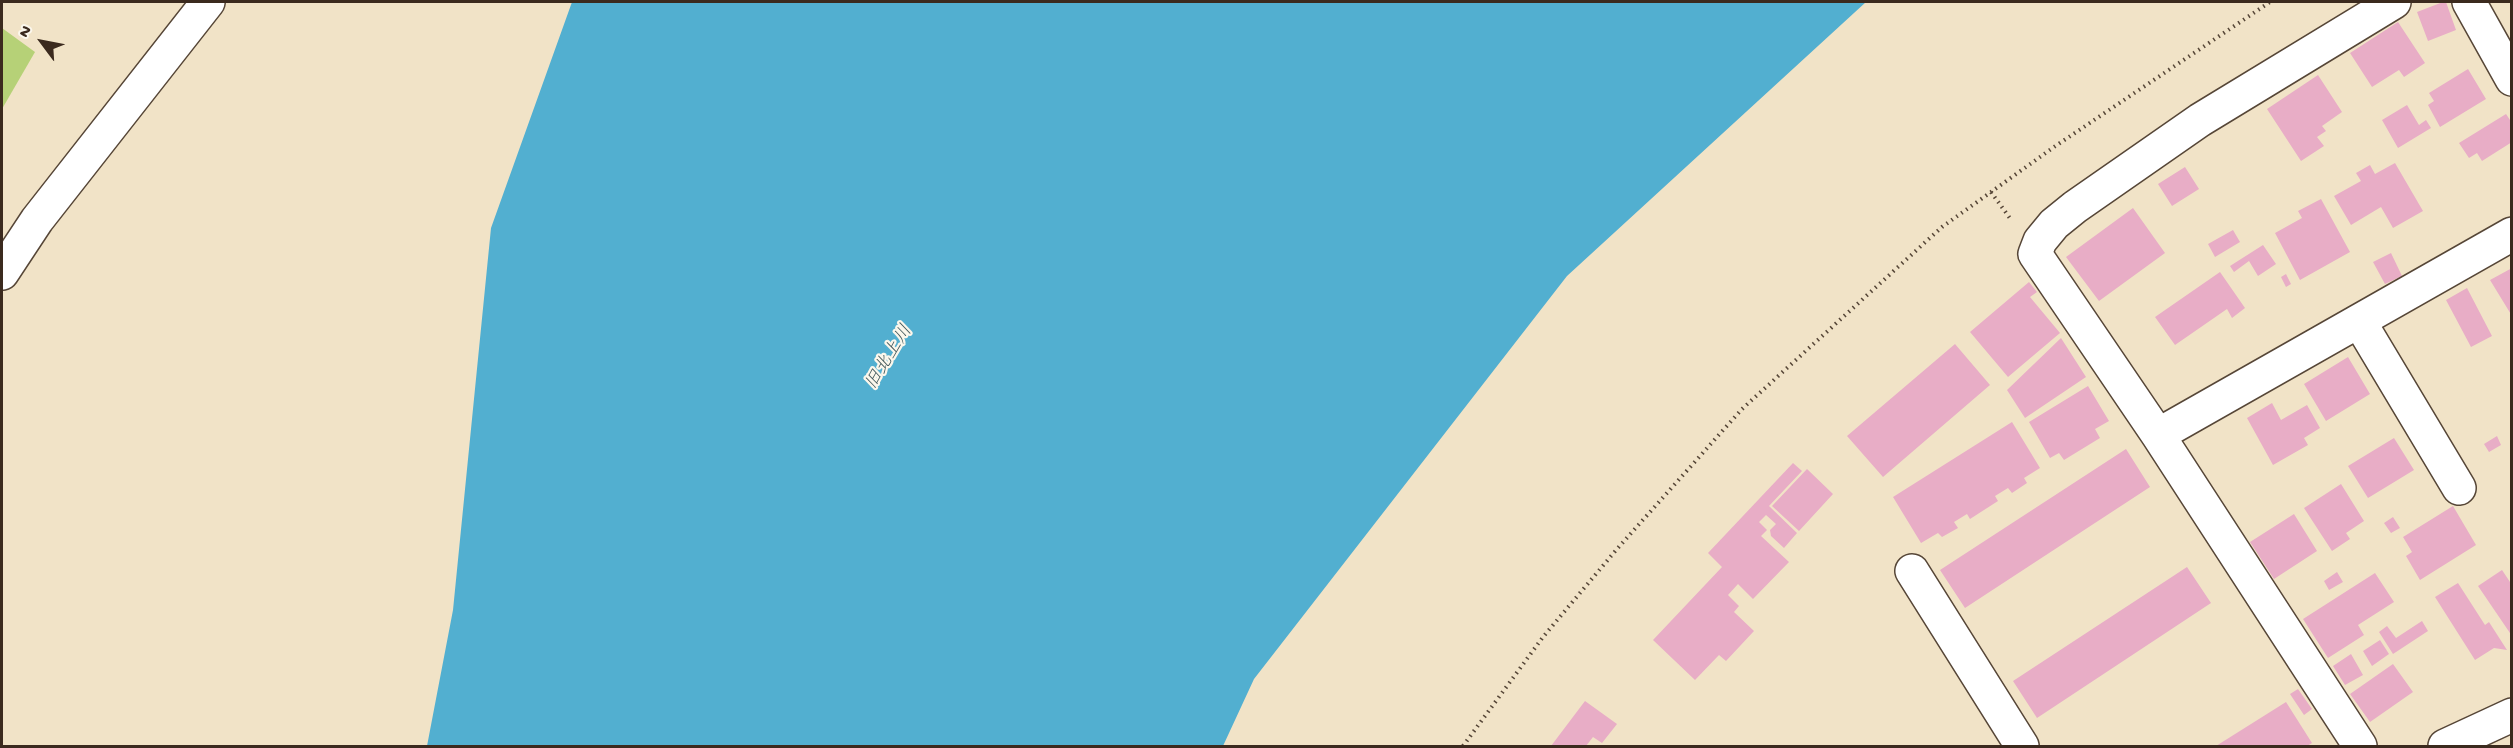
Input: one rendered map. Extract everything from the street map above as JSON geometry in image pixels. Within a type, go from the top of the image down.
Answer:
[{"type":"street","points":[[2,273],[38,220],[208,2]]},
{"type":"street","points":[[2360,747],[2158,435],[2036,254],[2040,241],[2054,224],[2190,126],[2394,2]]},
{"type":"street","points":[[2469,2],[2511,79]]},
{"type":"street","points":[[2158,435],[2511,234]]},
{"type":"street","points":[[2359,321],[2459,488]]},
{"type":"street","points":[[1912,571],[2022,747]]},
{"type":"street","points":[[2445,747],[2511,715]]},
{"type":"path","points":[[1463,747],[1544,637],[1617,549],[1742,409],[1942,227],[2054,147],[2270,2]]},
{"type":"green space","points":[[2,28],[35,52],[2,109]]},
{"type":"water","name":"旧北上川","points":[[572,2],[1866,2],[1567,276],[1254,679],[1223,746],[427,746],[453,610],[491,228]]},
{"type":"building","points":[[2446,2],[2456,30],[2428,41],[2417,12]]},
{"type":"building","points":[[2398,22],[2425,63],[2404,77],[2399,70],[2372,87],[2350,53]]},
{"type":"building","points":[[2468,69],[2486,99],[2440,127],[2428,105],[2434,101],[2429,93]]},
{"type":"building","points":[[2318,75],[2342,112],[2322,126],[2326,131],[2317,137],[2324,146],[2301,161],[2267,109]]},
{"type":"building","points":[[2407,105],[2419,125],[2426,120],[2431,128],[2398,148],[2382,120]]},
{"type":"building","points":[[2506,114],[2512,123],[2512,142],[2482,161],[2477,153],[2469,158],[2459,143]]},
{"type":"building","points":[[2395,163],[2423,211],[2393,228],[2381,207],[2351,225],[2334,196],[2361,181],[2356,173],[2370,165],[2375,174]]},
{"type":"building","points":[[2185,167],[2199,189],[2172,206],[2158,184]]},
{"type":"building","points":[[2321,199],[2350,252],[2300,280],[2275,233],[2302,218],[2298,211]]},
{"type":"building","points":[[2133,208],[2165,253],[2099,301],[2066,257]]},
{"type":"building","points":[[2233,230],[2240,242],[2215,257],[2208,244]]},
{"type":"building","points":[[2263,245],[2276,264],[2258,276],[2249,261],[2234,272],[2230,266]]},
{"type":"building","points":[[2391,253],[2402,276],[2385,284],[2373,262]]},
{"type":"building","points":[[2512,268],[2512,316],[2490,280]]},
{"type":"building","points":[[2220,272],[2245,308],[2232,318],[2227,309],[2175,345],[2155,317]]},
{"type":"building","points":[[2286,274],[2291,284],[2286,287],[2281,277]]},
{"type":"building","points":[[2029,282],[2037,292],[2030,297],[2060,333],[2008,377],[1970,332]]},
{"type":"building","points":[[2467,288],[2492,336],[2471,347],[2446,300]]},
{"type":"building","points":[[2061,338],[2086,377],[2025,418],[2007,390]]},
{"type":"building","points":[[1955,344],[1990,385],[1883,477],[1847,436]]},
{"type":"building","points":[[2348,357],[2370,394],[2326,421],[2304,384]]},
{"type":"building","points":[[2088,386],[2109,421],[2095,429],[2100,438],[2064,460],[2059,453],[2050,458],[2029,422]]},
{"type":"building","points":[[2272,403],[2281,420],[2307,405],[2320,428],[2304,438],[2308,445],[2273,465],[2247,418]]},
{"type":"building","points":[[2012,422],[2040,468],[2024,478],[2027,483],[2012,493],[2008,488],[1995,496],[1998,501],[1970,519],[1967,514],[1954,522],[1958,528],[1942,537],[1938,533],[1921,543],[1893,497]]},
{"type":"building","points":[[2497,436],[2501,445],[2489,452],[2484,444]]},
{"type":"building","points":[[2394,438],[2414,470],[2368,498],[2348,466]]},
{"type":"building","points":[[2126,449],[2150,487],[1965,608],[1940,570]]},
{"type":"building","points":[[1793,463],[1802,471],[1769,506],[1797,533],[1784,548],[1771,536],[1770,530],[1776,524],[1766,515],[1759,522],[1767,530],[1761,536],[1789,562],[1753,599],[1738,584],[1728,595],[1739,606],[1734,612],[1754,631],[1726,661],[1719,655],[1695,680],[1653,640],[1722,567],[1708,553]]},
{"type":"building","points":[[1807,469],[1833,494],[1799,531],[1772,506]]},
{"type":"building","points":[[2341,484],[2364,521],[2346,533],[2350,539],[2332,551],[2304,508]]},
{"type":"building","points":[[2453,506],[2476,545],[2420,580],[2406,556],[2412,552],[2403,537]]},
{"type":"building","points":[[2294,514],[2317,551],[2274,579],[2250,542]]},
{"type":"building","points":[[2393,517],[2400,528],[2391,533],[2384,523]]},
{"type":"building","points":[[2187,567],[2211,603],[2037,718],[2013,681]]},
{"type":"building","points":[[2502,570],[2512,585],[2512,636],[2478,586]]},
{"type":"building","points":[[2337,572],[2343,582],[2329,590],[2324,581]]},
{"type":"building","points":[[2375,573],[2394,602],[2358,625],[2364,635],[2328,658],[2303,619]]},
{"type":"building","points":[[2458,583],[2485,625],[2489,622],[2507,650],[2494,648],[2475,660],[2435,597]]},
{"type":"building","points":[[2422,621],[2428,631],[2393,654],[2379,632],[2387,626],[2396,638]]},
{"type":"building","points":[[2380,640],[2389,654],[2372,666],[2363,651]]},
{"type":"building","points":[[2351,654],[2363,675],[2345,685],[2333,666]]},
{"type":"building","points":[[2393,664],[2413,692],[2370,722],[2350,694]]},
{"type":"building","points":[[2298,689],[2312,709],[2304,715],[2290,694]]},
{"type":"building","points":[[1585,701],[1617,724],[1602,743],[1593,737],[1586,746],[1551,746]]},
{"type":"building","points":[[2286,702],[2312,743],[2307,746],[2216,746]]}]
